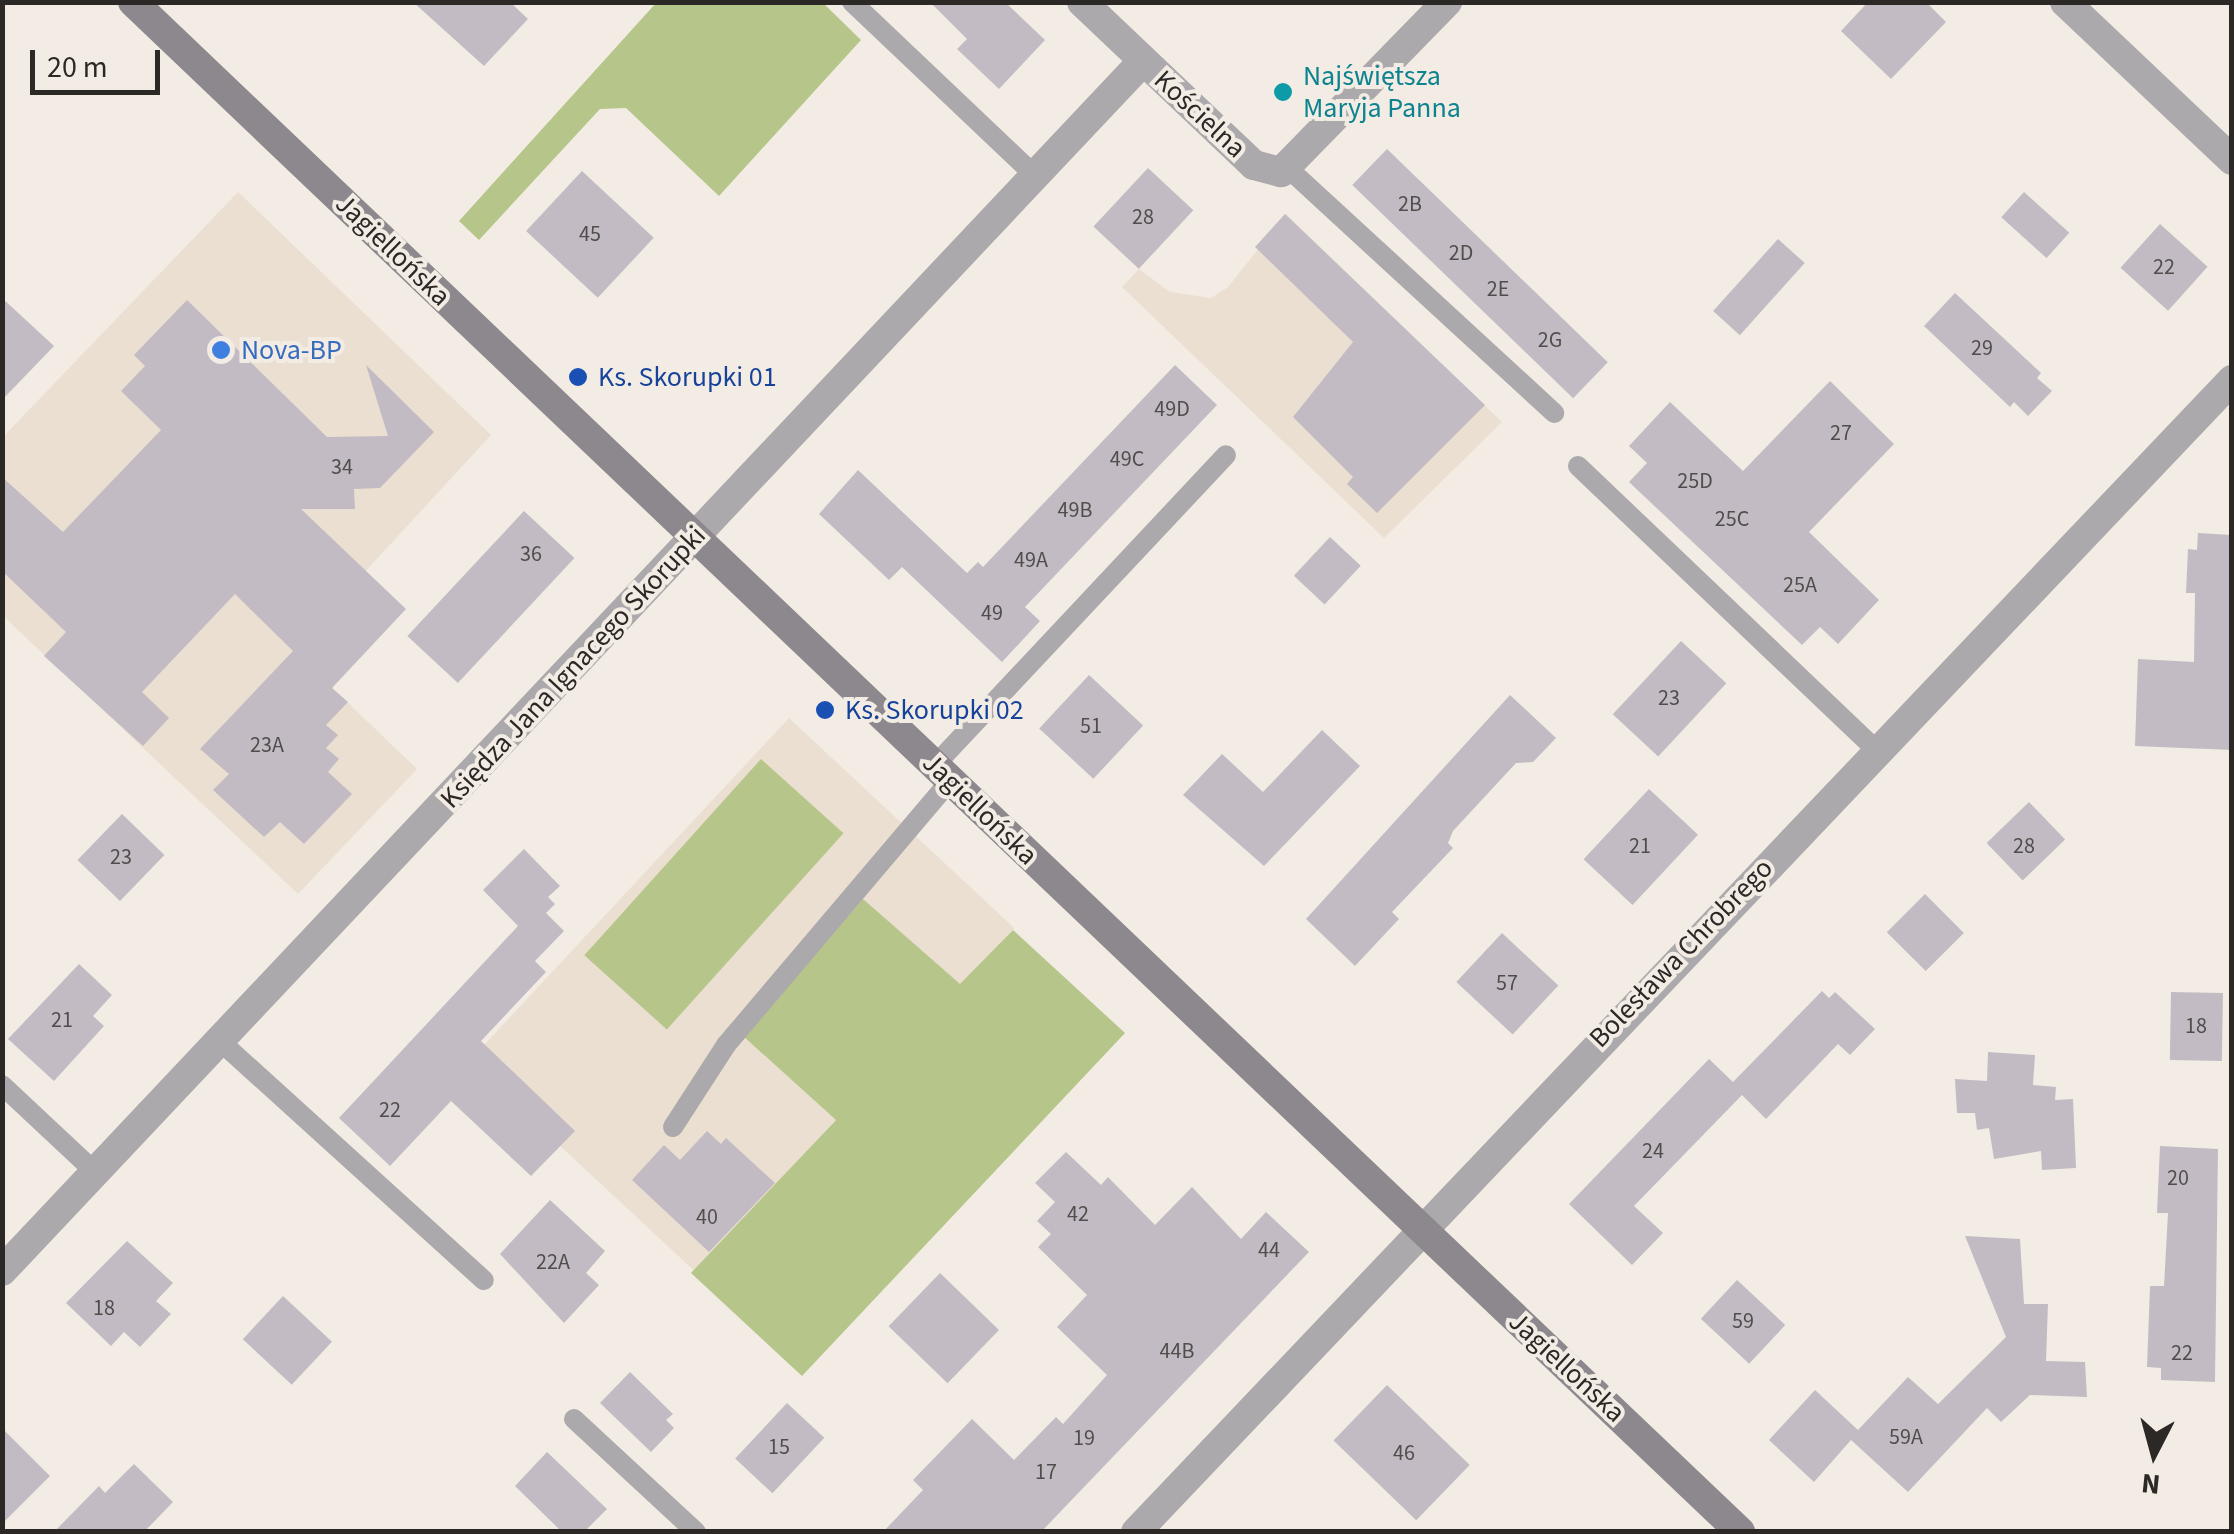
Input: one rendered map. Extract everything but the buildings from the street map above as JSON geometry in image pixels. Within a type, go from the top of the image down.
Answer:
[{"type":"street","name":"Jagiellońska","points":[[133,2],[1740,1532]]},
{"type":"street","name":"Kościelna","points":[[1082,2],[1254,164],[1290,170]]},
{"type":"street","points":[[1290,170],[1447,2]]},
{"type":"street","points":[[2065,2],[2232,160]]},
{"type":"street","name":"Księdza Jana Ignacego Skorupki","points":[[2,1270],[1142,62]]},
{"type":"street","name":"Bolesława Chrobrego","points":[[1136,1532],[1420,1228],[2232,380]]},
{"type":"lane","points":[[852,2],[1034,175]]},
{"type":"lane","points":[[1290,170],[1554,413]]},
{"type":"lane","points":[[673,1127],[726,1044],[942,773],[1226,455]]},
{"type":"lane","points":[[1578,466],[1876,750]]},
{"type":"lane","points":[[220,1041],[484,1280]]},
{"type":"lane","points":[[2,1085],[95,1172]]},
{"type":"lane","points":[[574,1419],[696,1532]]},
{"type":"shaded area","points":[[238,192],[491,435],[293,650],[417,769],[298,894],[3,616],[2,438]]},
{"type":"shaded area","points":[[1286,214],[1502,422],[1384,538],[1122,287],[1139,269],[1170,292],[1211,298],[1228,287]]},
{"type":"shaded area","points":[[789,718],[1014,928],[694,1271],[469,1061]]},
{"type":"green space","points":[[656,3],[823,3],[861,40],[719,196],[626,108],[600,109],[479,240],[459,221]]},
{"type":"green space","points":[[761,759],[843,833],[667,1029],[584,955]]},
{"type":"green space","points":[[863,899],[960,984],[1013,930],[1125,1033],[802,1376],[691,1273],[836,1120],[742,1035]]},
{"type":"place","name":"Najświętsza Maryja Panna","points":[[1283,92]]},
{"type":"place","name":"Nova-BP","points":[[221,350]]},
{"type":"place","name":"Ks. Skorupki 01","points":[[578,377]]},
{"type":"place","name":"Ks. Skorupki 02","points":[[825,710]]}]
